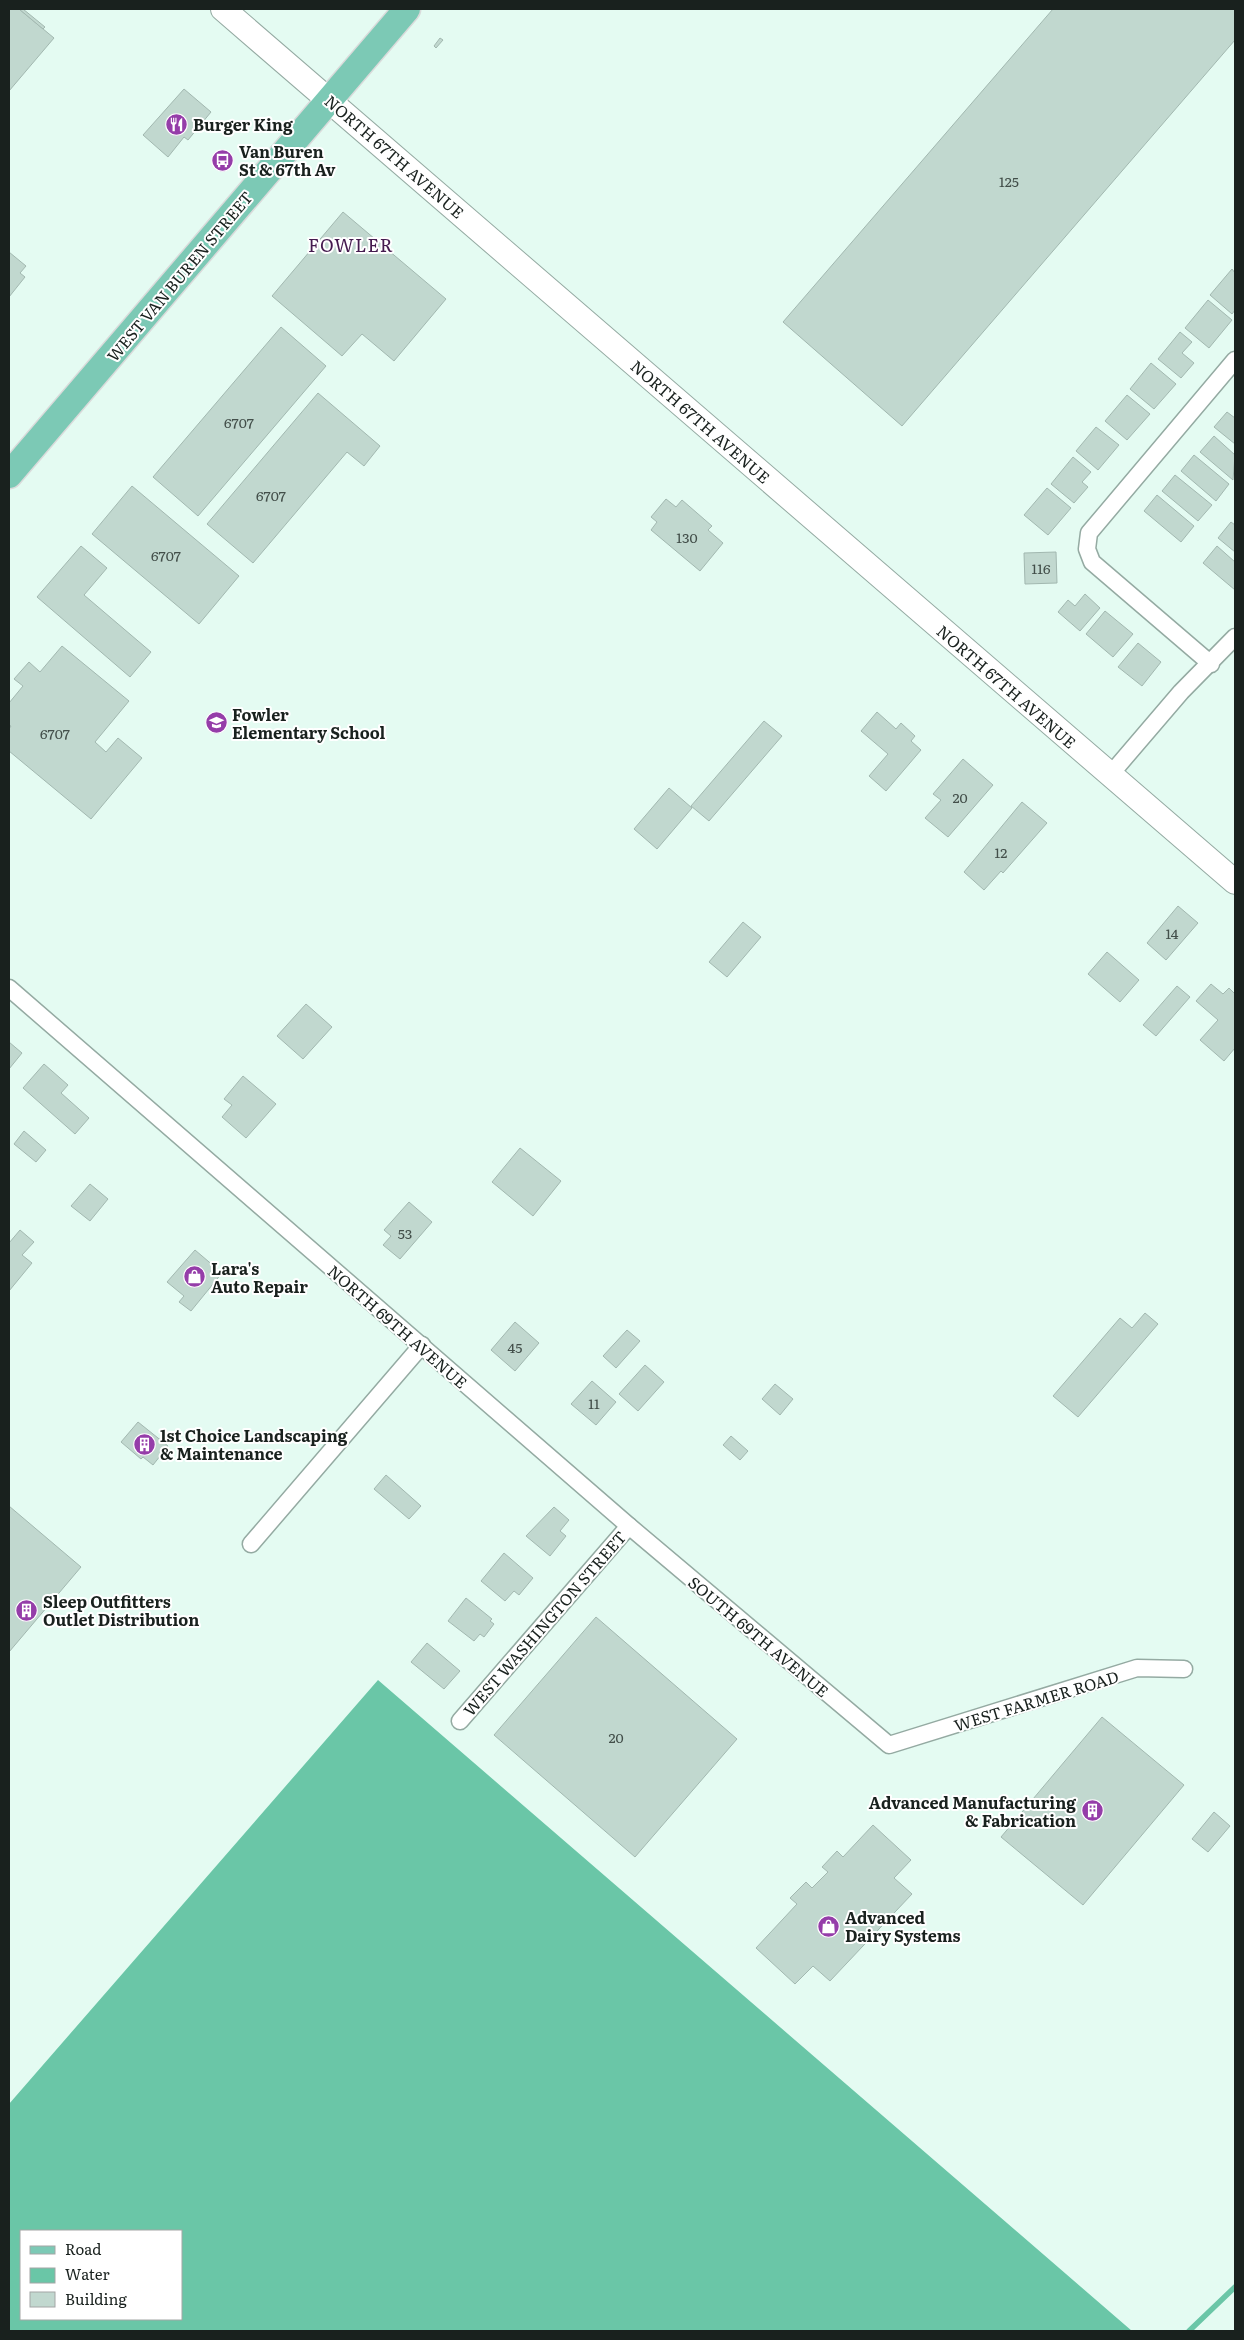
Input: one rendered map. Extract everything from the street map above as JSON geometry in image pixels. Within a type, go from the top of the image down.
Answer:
[{"type":"main road","name":"NORTH 67TH AVENUE","points":[[223,9],[1235,882]]},
{"type":"main road","name":"WEST VAN BUREN STREET","points":[[9,475],[407,9]]},
{"type":"street","points":[[1211,664],[1092,562],[1087,549],[1089,533],[1235,360]]},
{"type":"street","points":[[1110,775],[1181,692],[1235,638]]},
{"type":"street","name":"NORTH 69TH AVENUE","points":[[9,988],[629,1526]]},
{"type":"street","points":[[251,1544],[422,1345]]},
{"type":"street","name":"WEST WASHINGTON STREET","points":[[460,1721],[629,1526]]},
{"type":"street","name":"SOUTH 69TH AVENUE","points":[[629,1526],[889,1746]]},
{"type":"street","name":"WEST FARMER ROAD","points":[[889,1746],[1137,1668],[1184,1669]]},
{"type":"water","points":[[378,1680],[1132,2331],[9,2331],[9,2104]]},
{"type":"building","points":[[9,9],[19,9],[54,38],[9,91]]},
{"type":"building","points":[[19,9],[23,9],[45,27],[43,29]]},
{"type":"building","points":[[1053,9],[1235,9],[1235,40],[902,426],[783,322]]},
{"type":"building","points":[[440,38],[443,40],[436,48],[434,46]]},
{"type":"building","name":"Burger King","points":[[184,89],[211,112],[188,140],[184,137],[168,157],[143,135]]},
{"type":"building","points":[[223,156],[226,159],[219,167],[216,164]]},
{"type":"building","points":[[343,212],[446,299],[394,361],[362,334],[342,356],[272,296]]},
{"type":"building","points":[[9,252],[26,266],[20,273],[25,277],[9,297]]},
{"type":"building","points":[[1232,269],[1235,273],[1235,310],[1232,314],[1210,295]]},
{"type":"building","points":[[1208,300],[1232,320],[1209,348],[1185,328]]},
{"type":"building","points":[[281,327],[326,366],[198,516],[153,477]]},
{"type":"building","points":[[1180,332],[1192,342],[1182,353],[1194,363],[1181,378],[1158,359]]},
{"type":"building","points":[[1151,363],[1176,384],[1154,409],[1130,389]]},
{"type":"building","points":[[318,393],[380,446],[364,466],[347,452],[253,563],[207,524]]},
{"type":"building","points":[[1127,395],[1150,414],[1127,440],[1105,421]]},
{"type":"building","points":[[1227,412],[1235,418],[1235,444],[1214,427]]},
{"type":"building","points":[[1096,427],[1119,445],[1098,470],[1076,451]]},
{"type":"building","points":[[1214,436],[1235,455],[1233,480],[1200,452]]},
{"type":"building","points":[[1194,455],[1229,484],[1216,501],[1181,471]]},
{"type":"building","points":[[1073,457],[1091,472],[1082,482],[1088,487],[1074,503],[1051,484]]},
{"type":"building","points":[[1175,475],[1212,505],[1198,521],[1162,491]]},
{"type":"building","points":[[132,486],[239,576],[199,624],[92,534]]},
{"type":"building","points":[[1047,488],[1071,508],[1048,535],[1024,515]]},
{"type":"building","points":[[1157,495],[1194,526],[1181,542],[1144,511]]},
{"type":"building","points":[[666,499],[676,507],[682,500],[712,526],[708,530],[723,543],[700,571],[651,530],[657,522],[651,517]]},
{"type":"building","points":[[1231,522],[1235,525],[1235,552],[1218,538]]},
{"type":"building","points":[[81,546],[107,568],[84,595],[151,652],[130,677],[37,597]]},
{"type":"building","points":[[1217,546],[1235,562],[1235,590],[1203,563]]},
{"type":"building","points":[[1056,552],[1057,583],[1025,584],[1024,553]]},
{"type":"building","points":[[1085,594],[1100,608],[1080,631],[1058,612],[1068,600],[1075,606]]},
{"type":"building","points":[[1105,611],[1133,634],[1113,657],[1086,634]]},
{"type":"building","points":[[1138,643],[1161,662],[1142,686],[1118,667]]},
{"type":"building","points":[[62,646],[129,701],[95,742],[106,752],[118,738],[142,758],[91,819],[9,751],[9,729],[11,726],[9,725],[9,703],[23,686],[14,679],[29,662],[40,672]]},
{"type":"building","points":[[877,712],[896,729],[901,723],[915,736],[911,741],[921,750],[886,791],[869,776],[888,754],[861,731]]},
{"type":"building","points":[[764,721],[782,736],[709,821],[691,806]]},
{"type":"building","points":[[963,759],[993,785],[948,837],[925,818],[941,800],[933,794]]},
{"type":"building","points":[[669,788],[692,808],[657,849],[634,829]]},
{"type":"building","points":[[1022,802],[1047,823],[1003,873],[1001,871],[984,890],[964,872]]},
{"type":"building","points":[[1178,906],[1198,923],[1166,960],[1147,943]]},
{"type":"building","points":[[743,922],[761,937],[727,977],[709,962]]},
{"type":"building","points":[[1107,952],[1139,980],[1120,1002],[1088,974]]},
{"type":"building","points":[[1211,984],[1223,994],[1229,988],[1235,994],[1235,1048],[1224,1061],[1200,1040],[1218,1020],[1196,1001]]},
{"type":"building","points":[[1177,986],[1190,997],[1156,1036],[1143,1025]]},
{"type":"building","points":[[306,1004],[332,1027],[303,1059],[277,1036]]},
{"type":"building","points":[[9,1042],[22,1053],[9,1069]]},
{"type":"building","points":[[44,1064],[68,1085],[61,1093],[89,1118],[75,1134],[23,1088]]},
{"type":"building","points":[[243,1076],[276,1104],[246,1138],[222,1117],[232,1105],[224,1099]]},
{"type":"building","points":[[24,1131],[46,1150],[36,1162],[14,1144]]},
{"type":"building","points":[[520,1148],[561,1181],[533,1216],[492,1182]]},
{"type":"building","points":[[90,1184],[108,1199],[90,1221],[71,1206]]},
{"type":"building","points":[[409,1202],[432,1222],[400,1259],[383,1245],[391,1236],[384,1230]]},
{"type":"building","points":[[20,1230],[34,1242],[22,1255],[32,1263],[9,1291],[9,1243]]},
{"type":"building","name":"Lara's Auto Repair","points":[[195,1250],[222,1273],[191,1311],[179,1302],[184,1296],[167,1282]]},
{"type":"building","points":[[1145,1313],[1158,1324],[1078,1417],[1053,1396],[1120,1318],[1132,1328]]},
{"type":"building","points":[[515,1322],[539,1343],[515,1371],[491,1350]]},
{"type":"building","points":[[627,1330],[640,1341],[616,1368],[603,1356]]},
{"type":"building","points":[[645,1365],[664,1382],[638,1411],[619,1394]]},
{"type":"building","points":[[592,1381],[616,1402],[596,1425],[571,1404]]},
{"type":"building","points":[[775,1384],[793,1399],[780,1415],[762,1399]]},
{"type":"building","name":"1st Choice Landscaping & Maintenance","points":[[138,1422],[168,1446],[153,1465],[143,1457],[141,1459],[121,1442]]},
{"type":"building","points":[[731,1436],[748,1451],[740,1460],[723,1445]]},
{"type":"building","points":[[386,1475],[421,1506],[409,1519],[374,1489]]},
{"type":"building","name":"Sleep Outfitters Outlet Distribution","points":[[9,1506],[81,1567],[9,1652]]},
{"type":"building","points":[[554,1507],[569,1520],[560,1531],[566,1536],[550,1556],[526,1536]]},
{"type":"building","points":[[504,1553],[533,1578],[519,1595],[514,1591],[505,1601],[481,1581]]},
{"type":"building","points":[[466,1598],[492,1619],[490,1621],[494,1624],[484,1637],[480,1634],[474,1641],[448,1621]]},
{"type":"building","points":[[596,1617],[737,1739],[635,1857],[494,1735]]},
{"type":"building","points":[[427,1643],[460,1671],[444,1689],[411,1662]]},
{"type":"building","name":"Advanced Manufacturing & Fabrication","points":[[1102,1717],[1184,1785],[1083,1905],[1001,1837]]},
{"type":"building","points":[[1214,1812],[1230,1826],[1208,1852],[1192,1839]]},
{"type":"building","name":"Advanced Dairy Systems","points":[[873,1825],[911,1860],[894,1878],[912,1894],[830,1981],[813,1966],[795,1984],[756,1948],[797,1904],[790,1898],[806,1882],[812,1888],[828,1872],[822,1867],[837,1851],[843,1857]]},
{"type":"waterway","points":[[1189,2331],[1235,2287]]},
{"type":"place","name":"Burger King","points":[[177,124]]},
{"type":"place","name":"Van Buren St & 67th Av","points":[[223,160]]},
{"type":"place","name":"Fowler Elementary School","points":[[216,723]]},
{"type":"place","name":"Lara's Auto Repair","points":[[195,1277]]},
{"type":"place","name":"1st Choice Landscaping & Maintenance","points":[[144,1444]]},
{"type":"place","name":"Sleep Outfitters Outlet Distribution","points":[[27,1610]]},
{"type":"place","name":"Advanced Manufacturing & Fabrication","points":[[1092,1811]]},
{"type":"place","name":"Advanced Dairy Systems","points":[[829,1926]]},
{"type":"district","name":"FOWLER","points":[[351,244]]}]
